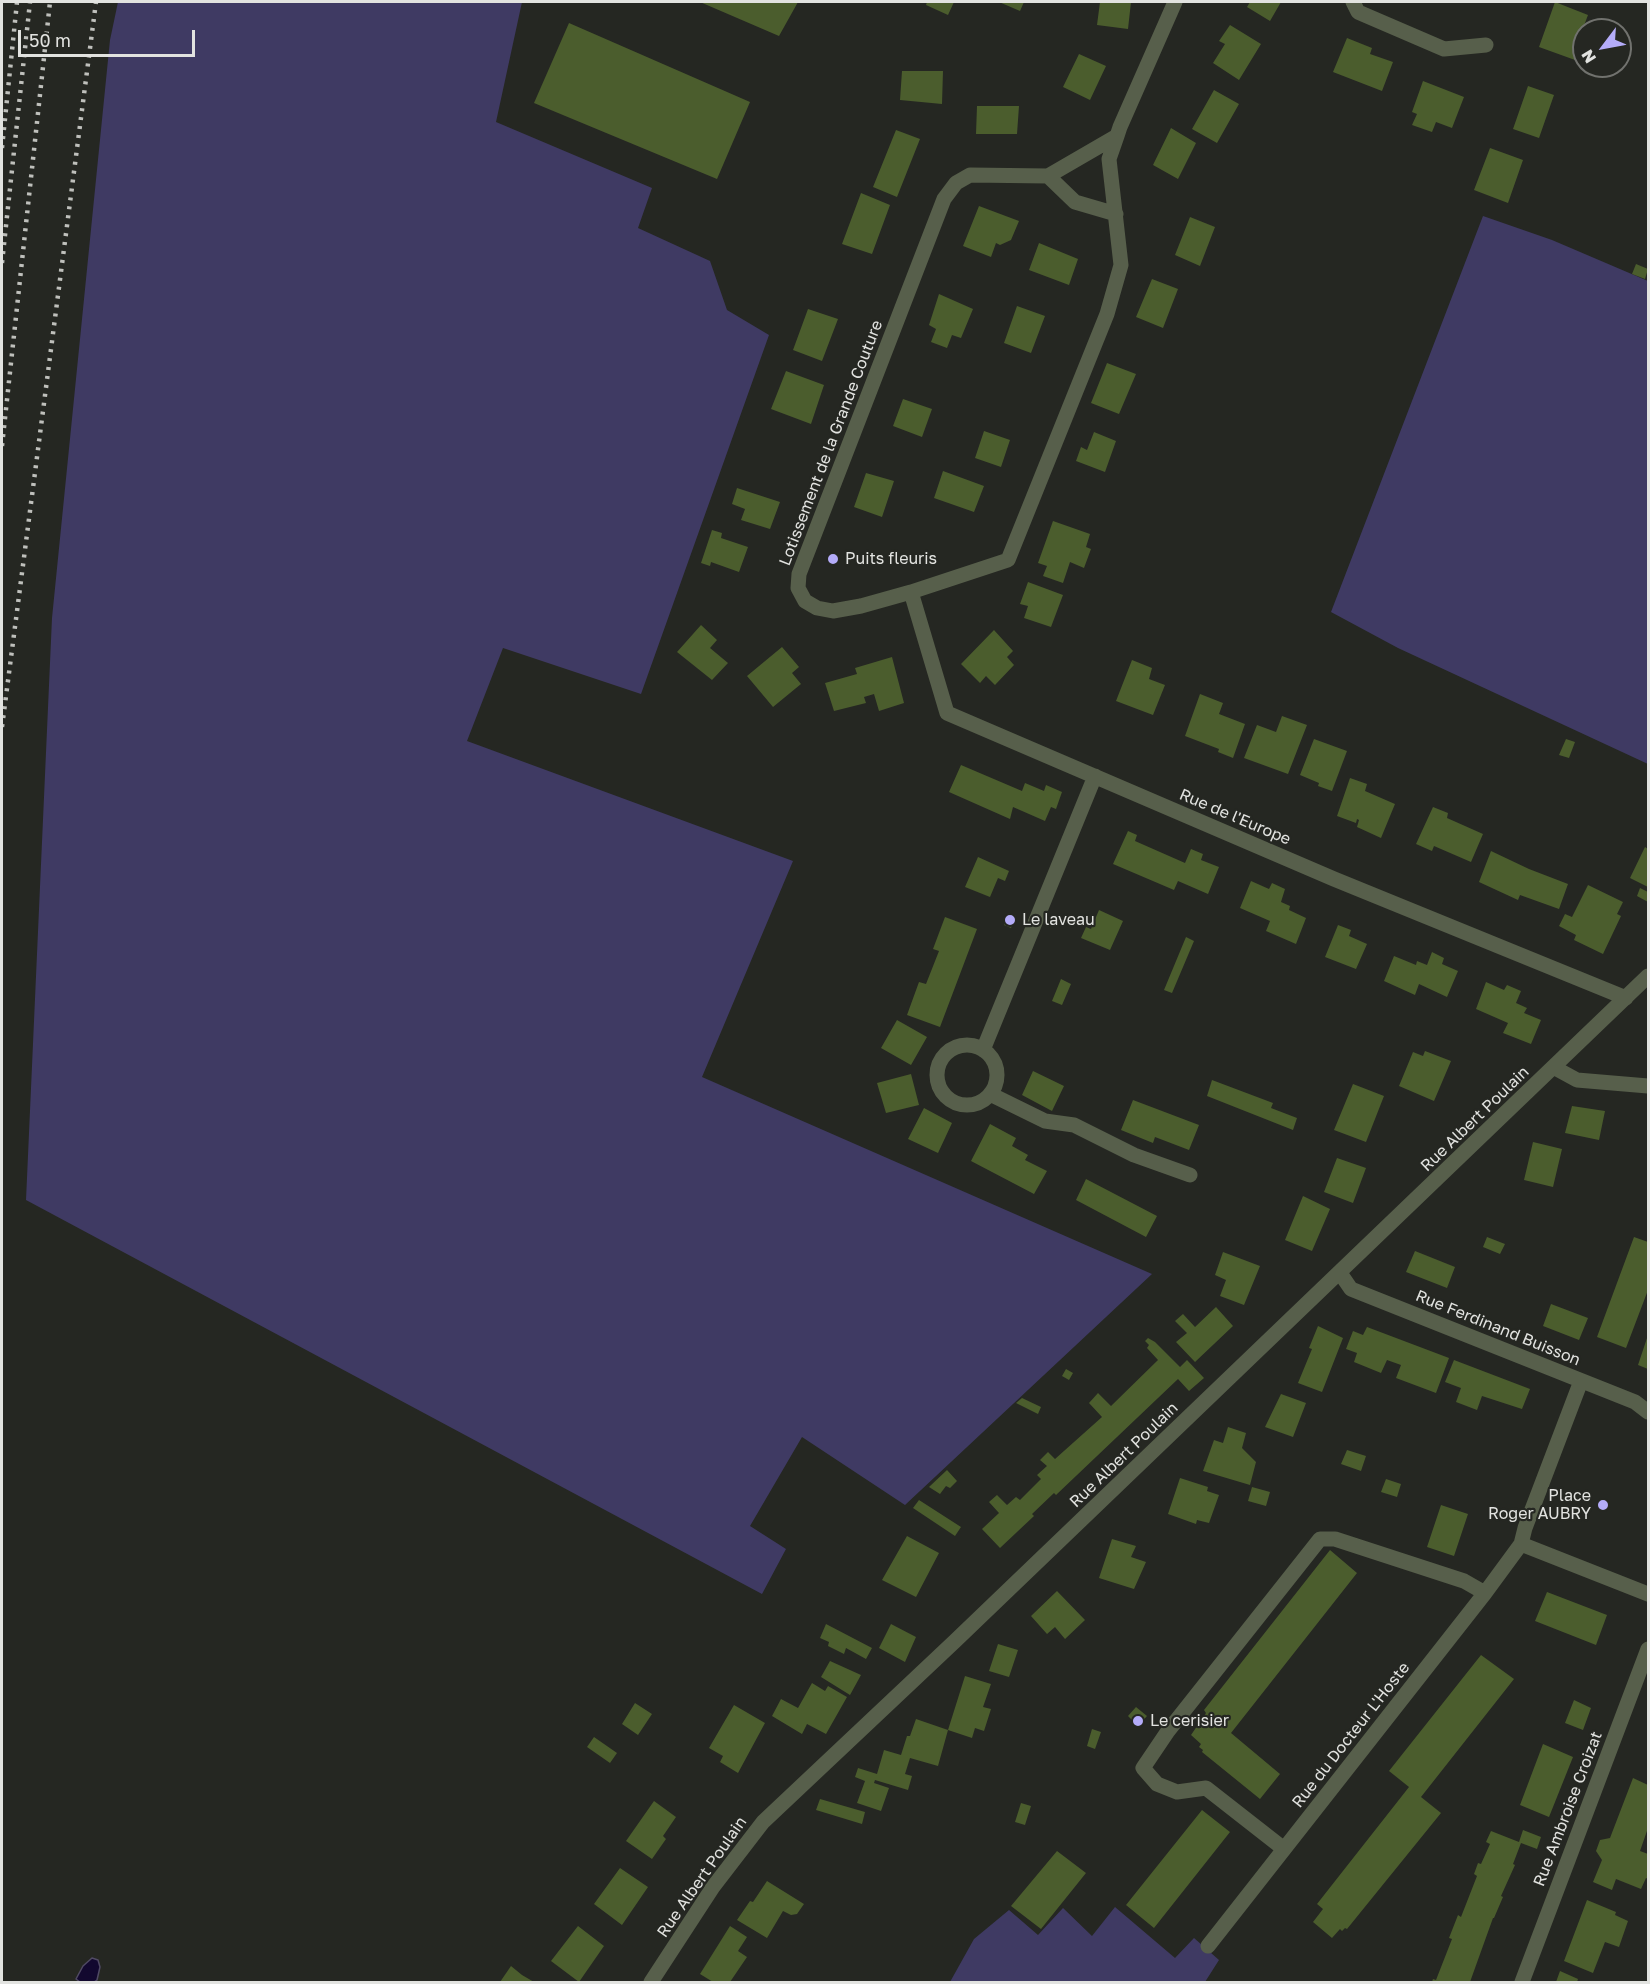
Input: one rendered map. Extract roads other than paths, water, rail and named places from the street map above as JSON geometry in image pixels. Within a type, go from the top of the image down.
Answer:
[{"type":"street","name":"Lotissement de la Grande Couture","points":[[1048,176],[970,175],[956,183],[944,199],[799,574],[798,588],[805,601],[817,608],[833,611],[911,592],[1008,560],[1107,314],[1121,265],[1109,159],[1175,2]]},
{"type":"street","points":[[1353,2],[1358,12],[1444,49],[1486,45]]},
{"type":"street","points":[[1116,214],[1075,202],[1048,176],[1117,136]]},
{"type":"street","name":"Rue de l'Europe","points":[[911,592],[947,713],[1334,879],[1626,998]]},
{"type":"street","points":[[983,1050],[1095,776]]},
{"type":"street","name":"Rue Albert Poulain","points":[[651,1983],[713,1887],[763,1822],[1555,1068],[1648,976]]},
{"type":"street","points":[[964,1045],[983,1050],[995,1066],[997,1076],[990,1094],[974,1104],[964,1105],[946,1097],[937,1080],[940,1061],[946,1053],[955,1047],[964,1045]]},
{"type":"street","points":[[1555,1068],[1577,1080],[1648,1086]]},
{"type":"street","points":[[990,1094],[1045,1120],[1074,1125],[1134,1155],[1190,1175]]},
{"type":"street","name":"Rue Ferdinand Buisson","points":[[1340,1273],[1351,1289],[1635,1402],[1648,1412]]},
{"type":"street","points":[[1581,1381],[1521,1544],[1648,1594]]},
{"type":"street","points":[[1284,1849],[1206,1788],[1177,1792],[1157,1784],[1143,1768],[1168,1731],[1320,1539],[1335,1539],[1464,1581],[1485,1593]]},
{"type":"street","name":"Rue du Docteur L'Hoste","points":[[1208,1946],[1521,1544]]},
{"type":"street","name":"Rue Ambroise Croizat","points":[[1522,1983],[1648,1649]]},
{"type":"railway","points":[[2,148],[17,2]]},
{"type":"railway","points":[[2,263],[30,2]]},
{"type":"railway","points":[[2,446],[50,2]]},
{"type":"railway","points":[[2,727],[96,2]]},
{"type":"place","name":"Puits fleuris","points":[[833,559]]},
{"type":"place","name":"Le laveau","points":[[1010,920]]},
{"type":"place","name":"Place Roger AUBRY","points":[[1603,1505]]},
{"type":"place","name":"Le cerisier","points":[[1138,1721]]}]
